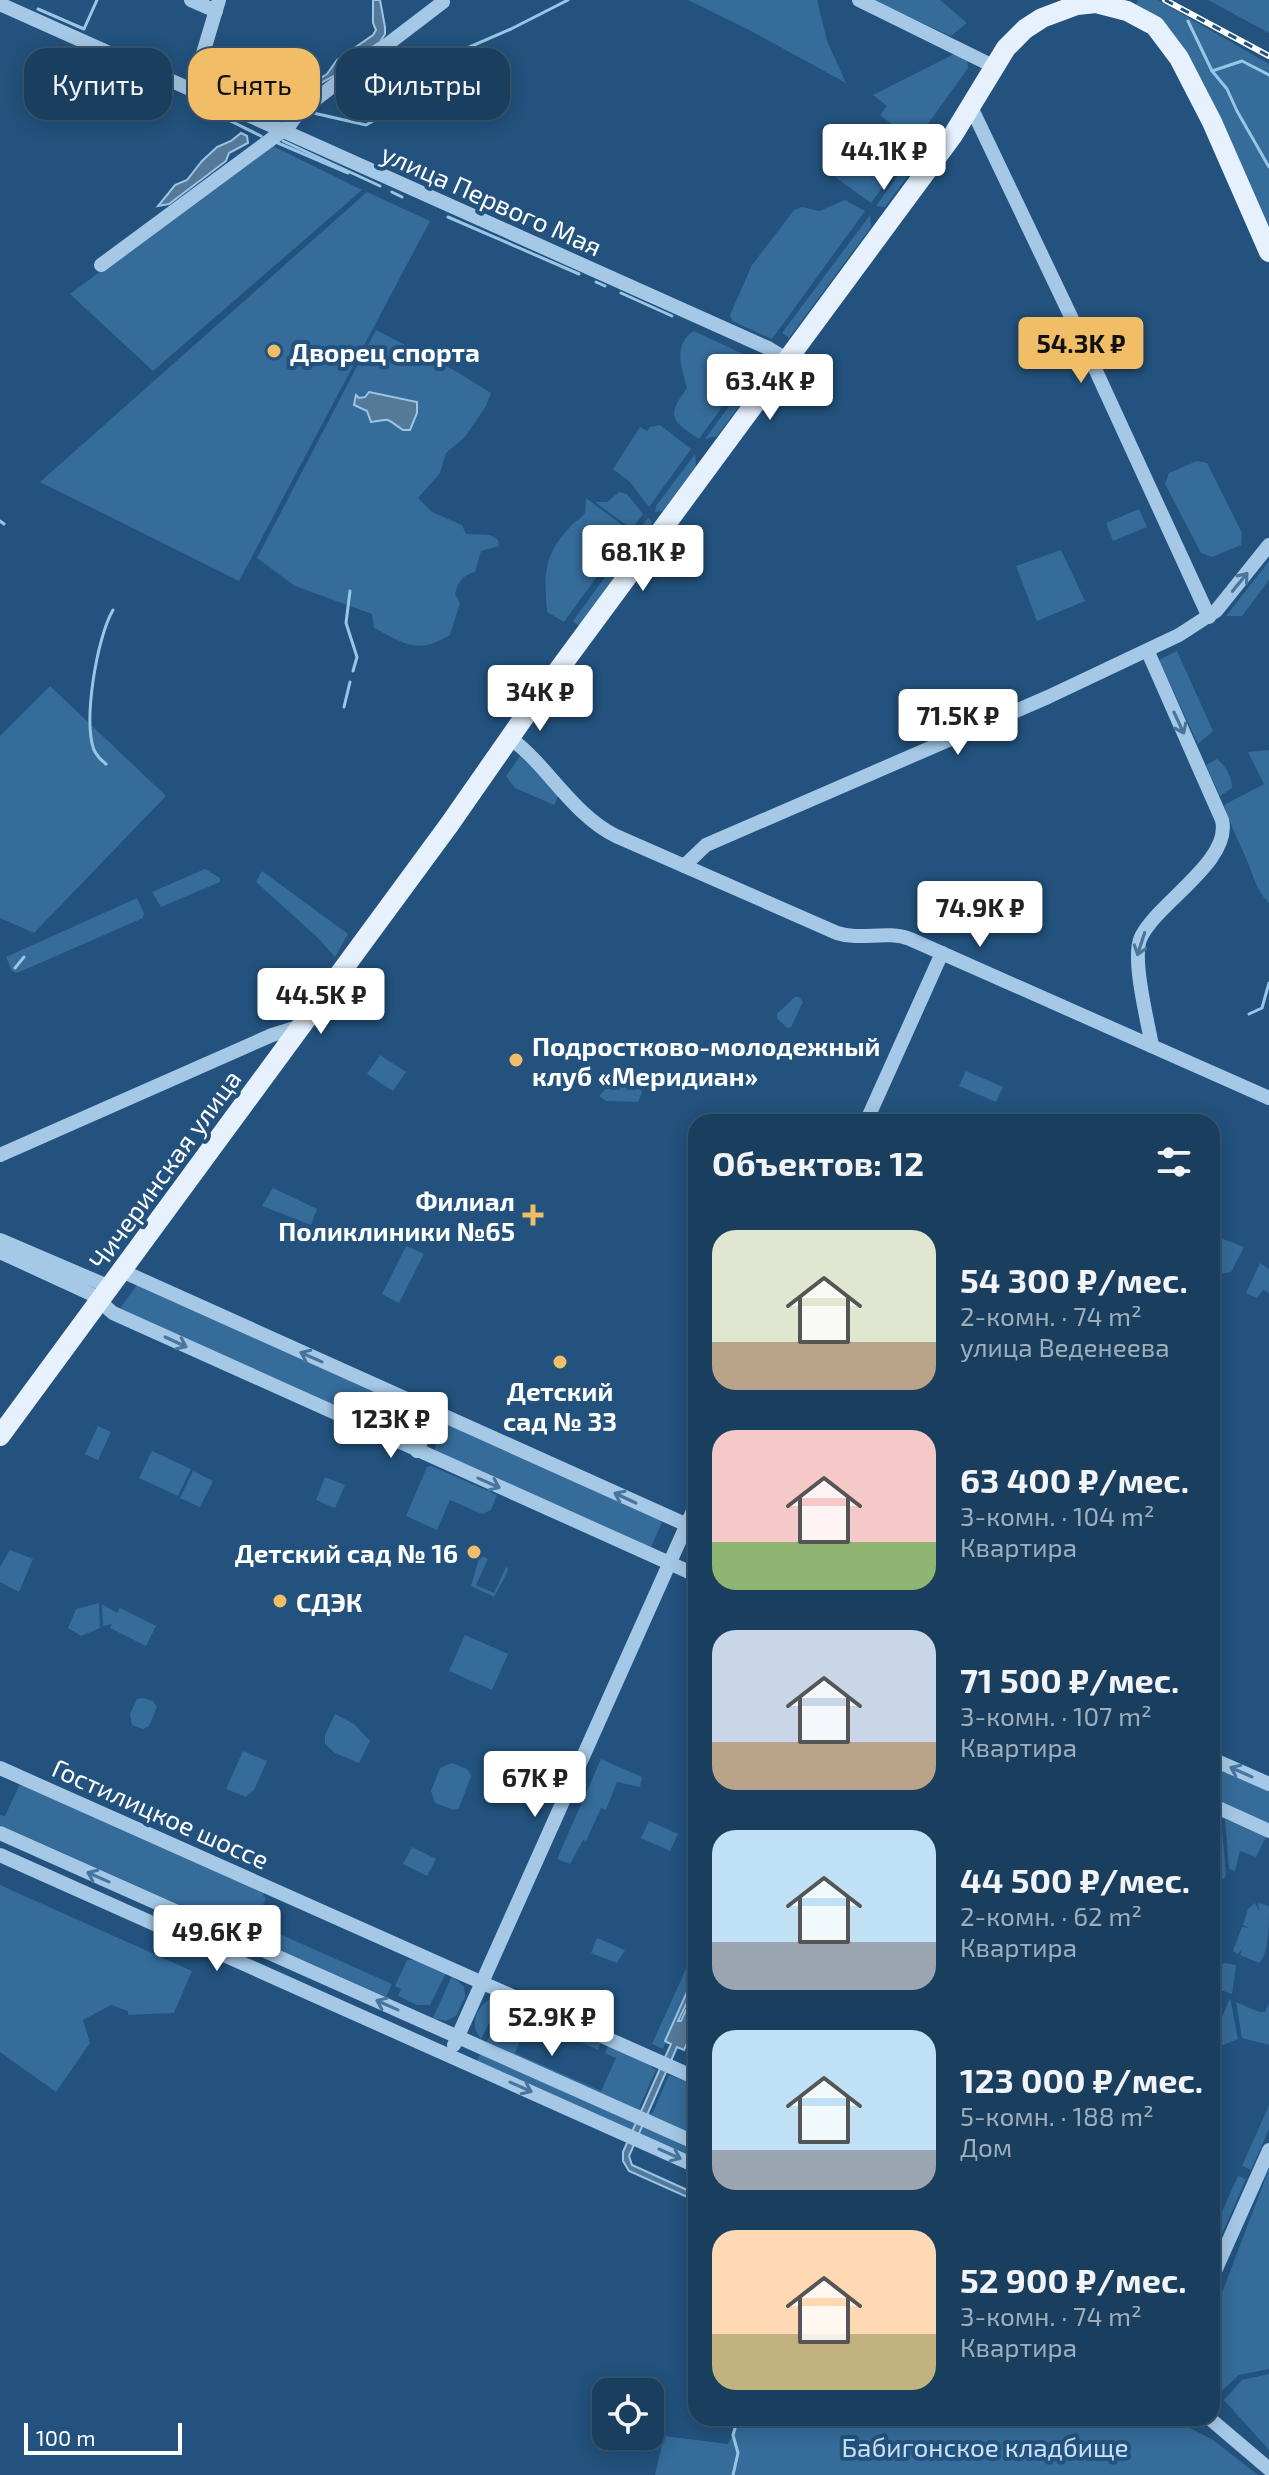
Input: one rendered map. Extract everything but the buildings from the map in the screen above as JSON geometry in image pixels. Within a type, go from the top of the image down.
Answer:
[{"type":"main road","name":"Чичеринская улица","points":[[0,1436],[788,360],[971,107],[1006,48],[1025,29],[1060,10],[1096,3],[1127,11],[1155,26],[1179,58],[1212,122],[1269,252]]},
{"type":"street","points":[[191,0],[218,5],[205,48]]},
{"type":"street","points":[[859,0],[995,67]]},
{"type":"street","points":[[101,265],[289,126],[299,112],[443,2]]},
{"type":"street","name":"улица Первого Мая","points":[[0,4],[188,88]]},
{"type":"street","points":[[971,107],[1209,617]]},
{"type":"street","name":"улица Первого Мая","points":[[258,120],[768,348],[788,360]]},
{"type":"street","points":[[684,866],[706,845],[1148,652],[1209,617],[1269,545]]},
{"type":"street","points":[[1148,652],[1217,809],[1224,832],[1217,850],[1141,936],[1137,959],[1152,1046]]},
{"type":"street","points":[[510,738],[526,750],[598,826],[837,933],[857,937],[901,936],[1269,1098]]},
{"type":"street","points":[[870,1114],[942,953]]},
{"type":"street","points":[[0,1155],[272,1035],[301,1026]]},
{"type":"street","points":[[0,1240],[434,1412],[688,1526]]},
{"type":"street","points":[[0,1252],[75,1285],[110,1286]]},
{"type":"street","points":[[110,1286],[113,1313],[688,1571]]},
{"type":"street","points":[[417,1451],[434,1412]]},
{"type":"street","points":[[449,2056],[669,1563],[688,1532]]},
{"type":"street","points":[[1220,1763],[1269,1784]]},
{"type":"street","name":"Гостилицкое шоссе","points":[[0,1768],[688,2075]]},
{"type":"street","points":[[1220,1809],[1269,1831]]},
{"type":"street","points":[[0,1833],[688,2139]]},
{"type":"street","points":[[0,1855],[688,2162]]},
{"type":"street","points":[[1220,2260],[1269,2150]]},
{"type":"street","points":[[1218,2426],[1269,2469]]},
{"type":"green space","points":[[688,0],[817,0],[827,41],[846,83],[751,31]]},
{"type":"green space","points":[[872,0],[940,0],[967,23],[951,36]]},
{"type":"green space","points":[[1138,0],[1158,0],[1269,64],[1269,228],[1209,94],[1179,41],[1165,23],[1135,6]]},
{"type":"green space","points":[[1208,0],[1269,0],[1269,33]]},
{"type":"green space","points":[[956,53],[967,60],[968,68],[915,142],[880,115],[887,106],[873,95]]},
{"type":"green space","points":[[869,130],[905,156],[871,203],[835,177]]},
{"type":"green space","points":[[271,145],[362,190],[153,371],[70,294]]},
{"type":"green space","points":[[912,156],[915,166],[885,207],[876,206]]},
{"type":"green space","name":"Дворец спорта","points":[[367,192],[430,221],[239,581],[40,482]]},
{"type":"green space","points":[[845,200],[865,211],[772,339],[732,321],[730,315],[752,265],[794,210],[802,207],[819,211]]},
{"type":"green space","points":[[870,215],[871,227],[789,338],[782,333]]},
{"type":"green space","points":[[376,330],[491,393],[465,437],[446,453],[440,473],[418,498],[432,512],[462,525],[466,534],[490,535],[498,540],[499,546],[481,551],[475,572],[461,580],[455,594],[460,603],[450,635],[428,645],[403,643],[374,628],[372,614],[295,586],[257,558]],"holes":[[[369,392],[417,403],[417,413],[397,426],[393,420],[369,418],[367,411],[359,407],[356,396],[359,398]]]},
{"type":"green space","points":[[694,331],[756,360],[699,439],[677,422],[674,412],[687,388],[681,365],[681,349],[687,336]]},
{"type":"green space","points":[[764,358],[765,371],[717,436],[705,439]]},
{"type":"green space","points":[[660,425],[691,449],[649,507],[630,482],[613,469],[640,427],[647,431]]},
{"type":"green space","points":[[695,454],[696,466],[663,511],[655,512],[656,506]]},
{"type":"green space","points":[[1197,461],[1207,463],[1242,533],[1241,545],[1212,557],[1201,553],[1165,484],[1169,473]]},
{"type":"green space","points":[[619,492],[627,494],[643,514],[632,529],[595,502],[607,502]]},
{"type":"green space","points":[[586,498],[630,531],[564,622],[547,612],[547,566],[562,536],[585,513]]},
{"type":"green space","points":[[1139,509],[1147,527],[1113,541],[1106,523]]},
{"type":"green space","points":[[648,518],[652,522],[651,527],[579,626],[573,621]]},
{"type":"green space","points":[[1061,550],[1085,601],[1037,621],[1016,566]]},
{"type":"green space","points":[[1269,561],[1269,580],[1242,616],[1226,616]]},
{"type":"green space","points":[[1177,651],[1213,731],[1198,744],[1159,660]]},
{"type":"green space","points":[[50,686],[166,796],[34,933],[0,918],[0,736]]},
{"type":"green space","points":[[1269,750],[1269,903],[1258,888],[1224,805],[1264,784],[1248,752]]},
{"type":"green space","points":[[520,756],[559,795],[554,805],[515,788],[506,776]]},
{"type":"green space","points":[[1217,759],[1228,772],[1232,784],[1232,788],[1220,796],[1206,765]]},
{"type":"green space","points":[[205,869],[220,878],[220,882],[161,907],[152,892]]},
{"type":"green space","points":[[262,871],[348,934],[335,957],[256,882]]},
{"type":"green space","points":[[137,898],[143,918],[17,973],[12,971],[6,957]]},
{"type":"green space","points":[[795,997],[803,1002],[791,1027],[787,1028],[777,1014]]},
{"type":"green space","points":[[380,1055],[406,1072],[393,1091],[367,1074]]},
{"type":"green space","points":[[966,1071],[1003,1087],[996,1102],[959,1086]]},
{"type":"green space","points":[[616,1078],[641,1089],[638,1102],[606,1101],[599,1096]]},
{"type":"green space","points":[[273,1188],[317,1209],[311,1225],[262,1206]]},
{"type":"green space","points":[[1223,1239],[1244,1247],[1231,1272],[1220,1274],[1220,1243]]},
{"type":"green space","points":[[406,1246],[424,1254],[399,1303],[382,1294]]},
{"type":"green space","points":[[1260,1263],[1269,1269],[1269,1293],[1263,1290],[1257,1298],[1246,1293]]},
{"type":"green space","points":[[137,1285],[422,1413],[424,1420],[416,1438],[411,1441],[118,1311]]},
{"type":"green space","points":[[445,1423],[663,1520],[650,1549],[434,1450]]},
{"type":"green space","points":[[98,1426],[111,1432],[98,1460],[85,1454]]},
{"type":"green space","points":[[152,1451],[191,1469],[178,1496],[139,1478]]},
{"type":"green space","points":[[431,1466],[497,1495],[491,1510],[482,1514],[450,1500],[437,1530],[406,1516],[427,1467]]},
{"type":"green space","points":[[193,1471],[213,1481],[200,1507],[180,1498]]},
{"type":"green space","points":[[325,1477],[345,1485],[335,1508],[316,1500]]},
{"type":"green space","points":[[10,1550],[33,1559],[19,1592],[0,1582],[0,1567]]},
{"type":"green space","points":[[480,1555],[488,1559],[476,1585],[494,1593],[508,1568],[494,1597],[471,1586]]},
{"type":"green space","points":[[99,1603],[100,1628],[81,1636],[68,1628],[76,1609]]},
{"type":"green space","points":[[102,1604],[117,1613],[120,1608],[156,1626],[146,1646],[110,1628],[112,1624],[103,1626]]},
{"type":"green space","points":[[465,1635],[508,1654],[492,1690],[449,1671]]},
{"type":"green space","points":[[137,1699],[153,1701],[157,1707],[149,1726],[143,1729],[132,1725],[130,1714]]},
{"type":"green space","points":[[335,1714],[354,1724],[370,1741],[359,1763],[335,1753],[325,1744],[325,1735]]},
{"type":"green space","points":[[243,1751],[267,1761],[254,1790],[246,1797],[226,1789]]},
{"type":"green space","points":[[601,1759],[642,1777],[640,1787],[617,1782],[606,1810],[601,1808],[586,1841],[583,1840],[570,1864],[557,1859]]},
{"type":"green space","points":[[452,1763],[467,1769],[471,1776],[459,1808],[454,1810],[435,1803],[431,1791],[440,1768]]},
{"type":"green space","points":[[1220,1769],[1269,1790],[1269,1825],[1220,1804]]},
{"type":"green space","points":[[21,1782],[265,1892],[263,1896],[266,1898],[255,1923],[392,1984],[386,1997],[0,1825],[0,1815],[5,1816]]},
{"type":"green space","points":[[1220,1818],[1226,1874],[1224,1879],[1220,1877]]},
{"type":"green space","points":[[1225,1819],[1266,1837],[1256,1857],[1240,1851],[1235,1871],[1229,1869]]},
{"type":"green space","points":[[649,1821],[678,1834],[670,1851],[641,1838]]},
{"type":"green space","points":[[412,1847],[436,1859],[427,1876],[403,1864]]},
{"type":"green space","points":[[0,1885],[192,1971],[174,2013],[128,2015],[128,2011],[111,2005],[83,2020],[90,2043],[56,2092],[0,2052]]},
{"type":"green space","points":[[1255,1903],[1259,1911],[1258,1903],[1269,1906],[1267,1946],[1259,1963],[1240,1955],[1243,1948],[1238,1954],[1233,1951],[1242,1927],[1249,1928],[1243,1925],[1248,1909]]},
{"type":"green space","points":[[597,1938],[625,1950],[617,1963],[591,1953]]},
{"type":"green space","points":[[407,1960],[415,1960],[446,1973],[430,2005],[417,2005],[398,1996],[401,1989],[395,1986]]},
{"type":"green space","points":[[688,1965],[688,1990],[666,2041],[668,2044],[663,2049],[652,2044]]},
{"type":"green space","points":[[1220,1965],[1236,1965],[1232,1994],[1220,1990]]},
{"type":"green space","points":[[452,1976],[464,1987],[465,1997],[456,2016],[446,2021],[433,2018]]},
{"type":"green space","points":[[494,1997],[502,1998],[481,2039],[475,2027],[476,2015]]},
{"type":"green space","points":[[1230,1998],[1238,2039],[1220,2044],[1220,2022]]},
{"type":"green space","points":[[506,2000],[601,2042],[598,2050],[529,2019],[515,2053],[601,2091],[616,2058],[605,2053],[608,2046],[652,2065],[656,2070],[639,2108],[652,2114],[669,2075],[688,2082],[688,2132],[486,2043]]},
{"type":"green space","points":[[1236,2002],[1259,2012],[1265,2012],[1269,2003],[1269,2045],[1242,2038]]},
{"type":"green space","points":[[480,2054],[688,2147],[688,2154],[477,2061]]},
{"type":"green space","points":[[1269,2105],[1269,2129],[1251,2170],[1242,2166]]},
{"type":"green space","points":[[1269,2169],[1269,2369],[1239,2375],[1220,2392],[1220,2298]]},
{"type":"green space","points":[[1238,2176],[1246,2179],[1220,2239],[1220,2216]]},
{"type":"green space","points":[[1269,2374],[1269,2450],[1224,2400],[1242,2380]]},
{"type":"green space","name":"Бабигонское кладбище","points":[[738,2426],[1186,2426],[1213,2440],[1258,2475],[655,2475],[661,2450],[664,2450],[664,2436],[728,2444]]},
{"type":"shaded area","points":[[373,0],[380,0],[385,34],[380,42],[370,48],[354,48],[373,35],[376,30]]},
{"type":"shaded area","points":[[336,61],[336,75],[320,83],[320,78]]},
{"type":"shaded area","points":[[241,133],[247,136],[248,143],[229,153],[226,161],[169,204],[158,206],[175,185],[187,180],[217,147]]},
{"type":"shaded area","points":[[369,392],[417,402],[417,413],[410,430],[403,430],[388,420],[371,422],[367,411],[354,405],[356,395],[365,397]]},
{"type":"shaded area","points":[[688,1990],[688,2000],[678,2021],[688,2009],[688,2041],[684,2050],[677,2047],[629,2156],[632,2165],[688,2190],[688,2197],[629,2171],[623,2161],[623,2152],[671,2044],[665,2041]]},
{"type":"waterway","points":[[38,9],[84,29],[97,0]]},
{"type":"waterway","points":[[320,115],[366,125],[373,121],[391,95],[428,65],[568,0]]},
{"type":"waterway","points":[[1188,21],[1212,71],[1227,89],[1269,167]]},
{"type":"waterway","points":[[1212,71],[1242,61],[1269,75]]},
{"type":"waterway","points":[[229,120],[261,136]]},
{"type":"waterway","points":[[283,141],[380,186]]},
{"type":"waterway","points":[[278,143],[348,173]]},
{"type":"waterway","points":[[392,192],[402,197]]},
{"type":"waterway","points":[[448,217],[579,274]]},
{"type":"waterway","points":[[596,282],[605,286]]},
{"type":"waterway","points":[[621,293],[672,316]]},
{"type":"waterway","points":[[0,521],[4,524]]},
{"type":"waterway","points":[[350,591],[346,623],[357,657],[353,671]]},
{"type":"waterway","points":[[106,764],[94,750],[90,719],[97,658],[113,610]]},
{"type":"waterway","points":[[344,707],[350,682]]},
{"type":"waterway","points":[[15,968],[24,957]]},
{"type":"waterway","points":[[1249,1014],[1262,1008],[1269,983]]},
{"type":"waterway","points":[[733,2475],[738,2453],[733,2435],[736,2426]]},
{"type":"railway","points":[[1165,0],[1269,56]]},
{"type":"place","name":"Дворец спорта","points":[[274,351]]},
{"type":"place","name":"Подростково-молодежный клуб «Меридиан»","points":[[516,1060]]},
{"type":"place","name":"Филиал Поликлиники №65","points":[[533,1215]]},
{"type":"place","name":"Детский сад № 33","points":[[560,1362]]},
{"type":"place","name":"Детский сад № 16","points":[[474,1552]]},
{"type":"place","name":"СДЭК","points":[[280,1601]]}]
